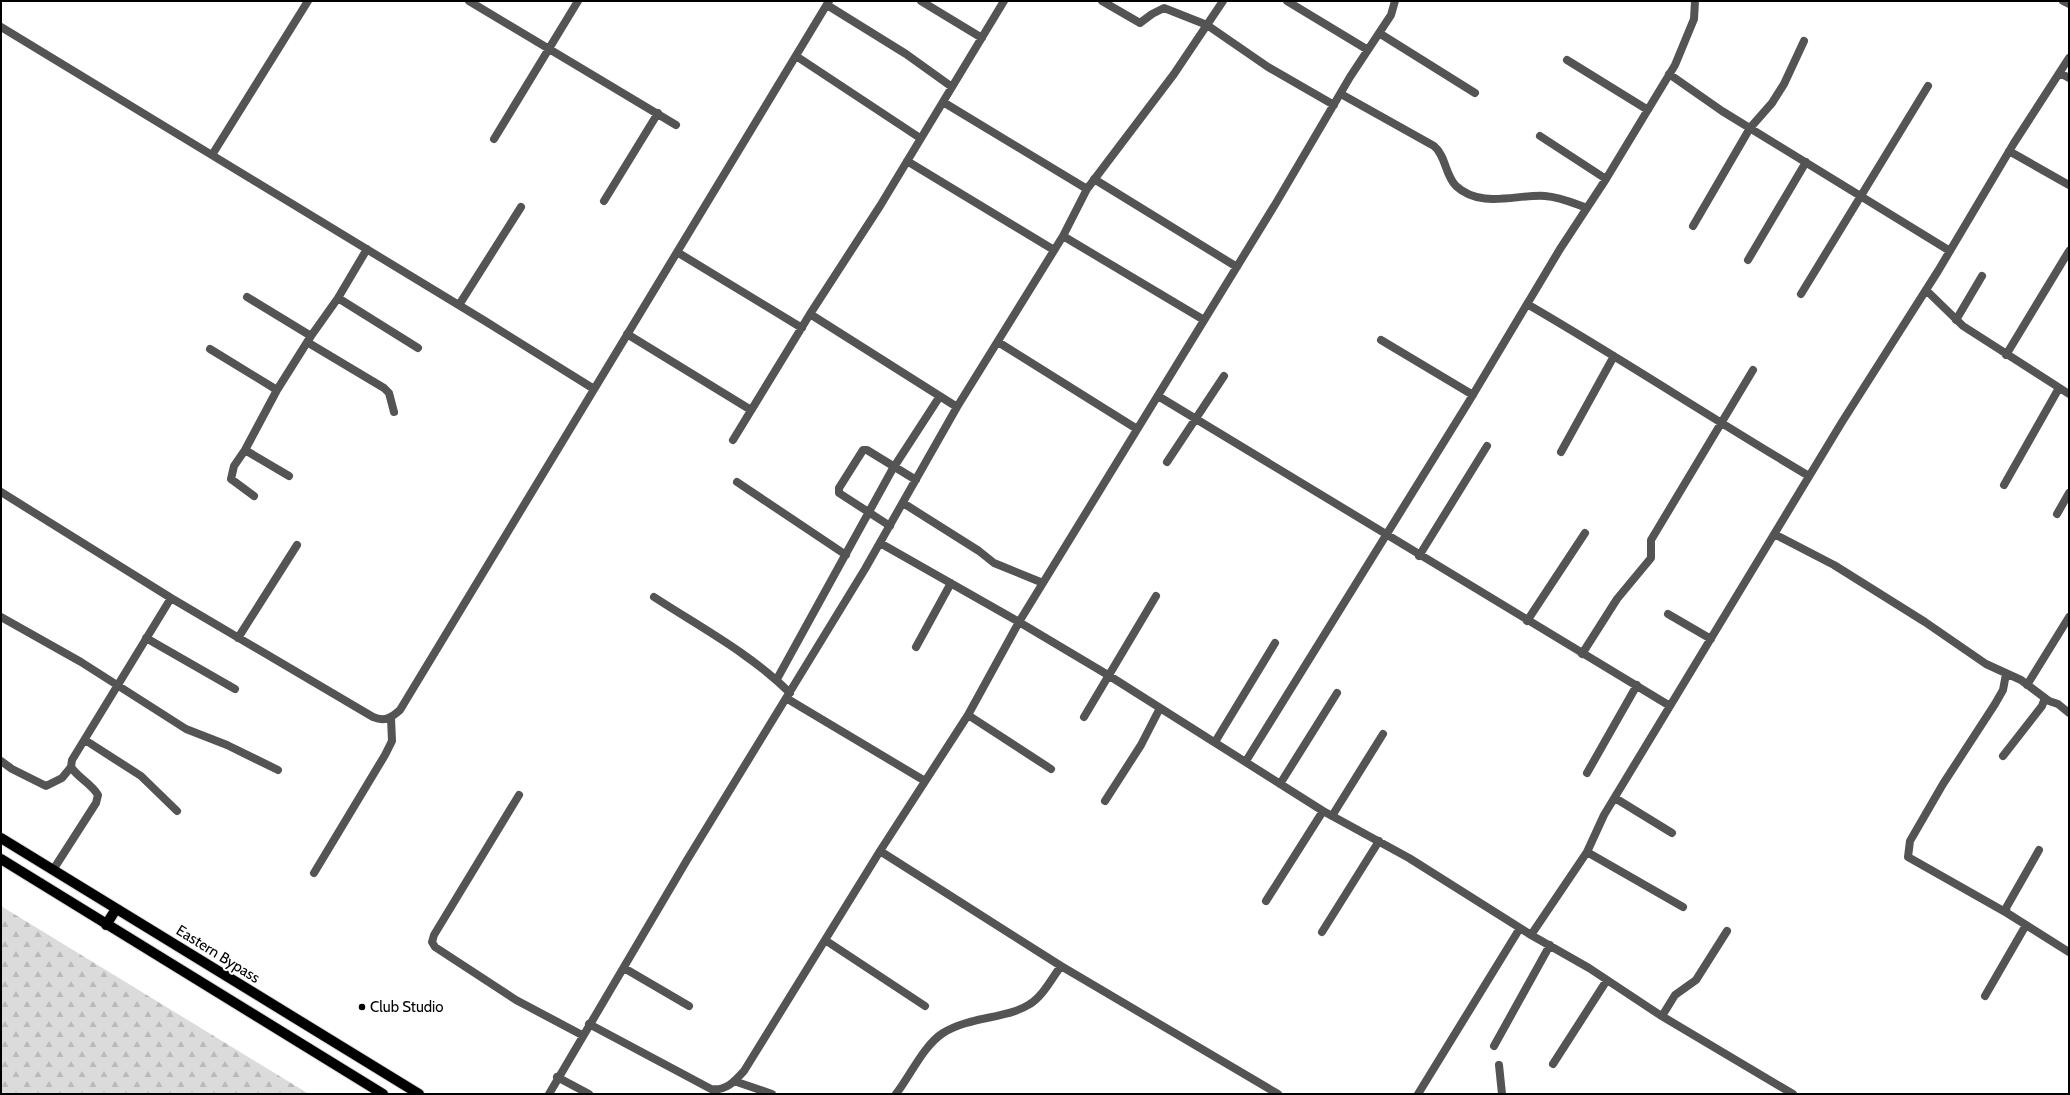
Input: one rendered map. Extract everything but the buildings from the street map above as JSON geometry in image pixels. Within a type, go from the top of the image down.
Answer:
[{"type":"main road","name":"Eastern Bypass","points":[[1,838],[419,1094]]},
{"type":"main road","points":[[1,859],[383,1094]]},
{"type":"main road","points":[[106,925],[116,909]]},
{"type":"street","points":[[212,155],[308,1]]},
{"type":"street","points":[[469,1],[549,47],[676,125]]},
{"type":"street","points":[[494,139],[578,1]]},
{"type":"street","points":[[921,1],[982,38]]},
{"type":"street","points":[[733,440],[810,314],[907,161],[1004,1]]},
{"type":"street","points":[[1102,1],[1140,23],[1152,14],[1164,8],[1207,25],[1268,67],[1334,105]]},
{"type":"street","points":[[549,1094],[557,1077],[624,968],[687,860],[880,543],[957,407],[1063,236],[1087,189],[1174,74],[1223,1]]},
{"type":"street","points":[[1287,1],[1368,50]]},
{"type":"street","points":[[589,1024],[711,1089],[721,1089],[734,1081],[744,1071],[880,851],[968,715],[1019,622],[1237,267],[1334,105],[1391,16],[1395,1]]},
{"type":"street","points":[[1246,761],[1670,74],[1694,19],[1695,1]]},
{"type":"street","points":[[2063,1],[2069,4]]},
{"type":"street","points":[[1,492],[171,598],[373,717],[380,720],[391,718],[400,710],[828,3],[906,54],[952,87]]},
{"type":"street","points":[[1,27],[459,305],[594,389]]},
{"type":"street","points":[[1379,33],[1475,94]]},
{"type":"street","points":[[1693,226],[1750,128],[1772,103],[1784,84],[1804,42]]},
{"type":"street","points":[[796,56],[920,138]]},
{"type":"street","points":[[1531,935],[1587,852],[1594,834],[1615,798],[1774,534],[1950,251],[2009,151],[2069,58]]},
{"type":"street","points":[[1567,60],[1648,110]]},
{"type":"street","points":[[2060,73],[2069,78]]},
{"type":"street","points":[[1670,74],[1722,111],[1950,251]]},
{"type":"street","points":[[1801,294],[1928,86]]},
{"type":"street","points":[[1341,94],[1434,146],[1441,154],[1453,182],[1462,190],[1479,197],[1492,199],[1536,196],[1558,197],[1587,208]]},
{"type":"street","points":[[942,102],[1087,189]]},
{"type":"street","points":[[604,201],[658,114]]},
{"type":"street","points":[[1540,136],[1606,179]]},
{"type":"street","points":[[2009,151],[2069,185]]},
{"type":"street","points":[[907,161],[1054,250]]},
{"type":"street","points":[[1748,260],[1806,162]]},
{"type":"street","points":[[1094,179],[1237,267]]},
{"type":"street","points":[[459,305],[521,207]]},
{"type":"street","points":[[1063,236],[1204,320]]},
{"type":"street","points":[[254,496],[231,479],[234,466],[245,450],[277,390],[309,339],[338,298],[367,249]]},
{"type":"street","points":[[2006,354],[2069,251]]},
{"type":"street","points":[[677,252],[802,328]]},
{"type":"street","points":[[1956,320],[1982,276]]},
{"type":"street","points":[[1926,290],[1963,326],[2069,394]]},
{"type":"street","points":[[247,297],[384,388],[389,393],[394,412]]},
{"type":"street","points":[[338,298],[418,348]]},
{"type":"street","points":[[1527,304],[1614,356],[1722,424],[1810,476]]},
{"type":"street","points":[[810,314],[957,407]]},
{"type":"street","points":[[627,334],[751,410]]},
{"type":"street","points":[[1381,340],[1473,395]]},
{"type":"street","points":[[998,342],[1137,429]]},
{"type":"street","points":[[210,349],[277,390]]},
{"type":"street","points":[[1561,452],[1614,356]]},
{"type":"street","points":[[1582,654],[1617,599],[1651,558],[1651,540],[1722,424],[1753,370]]},
{"type":"street","points":[[1167,462],[1224,376]]},
{"type":"street","points":[[2004,485],[2059,388]]},
{"type":"street","points":[[777,679],[895,467],[940,396]]},
{"type":"street","points":[[1158,396],[1419,556],[1670,706]]},
{"type":"street","points":[[1419,556],[1486,446]]},
{"type":"street","points":[[245,450],[289,476]]},
{"type":"street","points":[[890,526],[869,514],[839,493],[839,488],[863,450],[867,450],[916,480]]},
{"type":"street","points":[[737,482],[846,555]]},
{"type":"street","points":[[2057,514],[2069,493]]},
{"type":"street","points":[[902,503],[979,551],[994,564],[1043,583]]},
{"type":"street","points":[[1527,621],[1585,533]]},
{"type":"street","points":[[1774,534],[1834,565],[1925,622],[1986,664],[2021,680],[2045,698],[2058,704],[2069,713]]},
{"type":"street","points":[[880,543],[1019,622],[1108,675],[1323,811],[1379,841],[1461,890],[1531,935],[1589,968],[1662,1016],[1793,1094]]},
{"type":"street","points":[[238,638],[297,545]]},
{"type":"street","points":[[916,647],[951,583]]},
{"type":"street","points":[[1084,717],[1156,596]]},
{"type":"street","points":[[654,597],[777,679],[788,695],[925,781]]},
{"type":"street","points":[[1,761],[12,769],[46,786],[62,778],[171,598]]},
{"type":"street","points":[[1668,614],[1711,639]]},
{"type":"street","points":[[2027,685],[2069,617]]},
{"type":"street","points":[[1,618],[118,685],[186,729],[227,745],[278,770]]},
{"type":"street","points":[[146,638],[235,689]]},
{"type":"street","points":[[1215,742],[1275,643]]},
{"type":"street","points":[[2006,674],[2003,690],[1995,704],[1943,784],[1910,841],[1908,857],[2007,913],[2069,952]]},
{"type":"street","points":[[1587,773],[1637,685]]},
{"type":"street","points":[[1280,784],[1336,693]]},
{"type":"street","points":[[2003,756],[2042,706],[2045,698]]},
{"type":"street","points":[[1105,801],[1141,745],[1160,708]]},
{"type":"street","points":[[968,715],[1051,768]]},
{"type":"street","points":[[314,874],[392,741],[391,718]]},
{"type":"street","points":[[1332,816],[1384,734]]},
{"type":"street","points":[[85,740],[141,776],[177,811]]},
{"type":"street","points":[[53,870],[96,803],[98,795],[93,787],[75,773],[70,767]]},
{"type":"street","points":[[519,796],[434,935],[432,942],[435,947],[491,985],[582,1035]]},
{"type":"street","points":[[1615,798],[1672,833]]},
{"type":"street","points":[[1266,901],[1323,811]]},
{"type":"street","points":[[1322,932],[1379,841]]},
{"type":"street","points":[[2007,913],[2006,908],[2039,850]]},
{"type":"street","points":[[880,851],[1061,966],[1278,1094]]},
{"type":"street","points":[[1587,852],[1683,907]]},
{"type":"street","points":[[1985,996],[2026,925]]},
{"type":"street","points":[[1418,1094],[1520,928]]},
{"type":"street","points":[[1662,1016],[1674,996],[1696,980],[1727,931]]},
{"type":"street","points":[[825,940],[925,1006]]},
{"type":"street","points":[[1494,1046],[1550,945]]},
{"type":"street","points":[[896,1094],[926,1052],[942,1034],[973,1020],[1013,1011],[1029,1005],[1043,990],[1061,966]]},
{"type":"street","points":[[624,968],[689,1006]]},
{"type":"street","points":[[1553,1064],[1607,980]]},
{"type":"street","points":[[1499,1065],[1502,1094]]},
{"type":"street","points":[[557,1077],[589,1094]]},
{"type":"street","points":[[734,1081],[772,1094]]},
{"type":"green space","points":[[1,906],[309,1094],[1,1094]]},
{"type":"place","name":"Club Studio","points":[[362,1007]]}]
